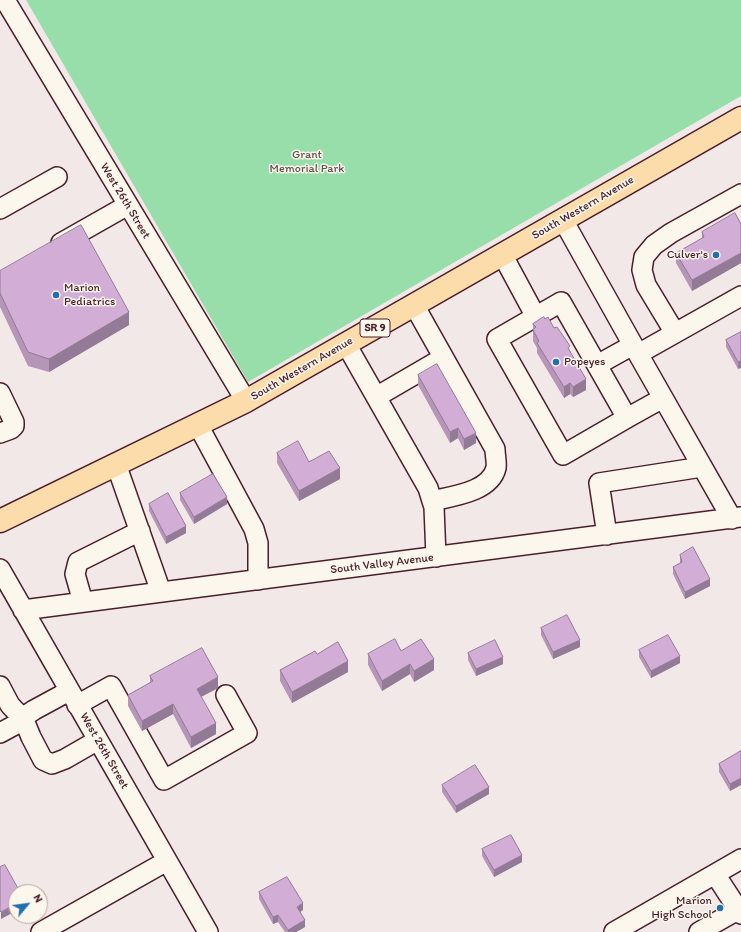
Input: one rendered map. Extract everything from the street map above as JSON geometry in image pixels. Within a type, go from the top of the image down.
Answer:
[{"type":"highway","name":"South Western Avenue","points":[[0,521],[246,402],[502,254],[740,120]]},
{"type":"street","name":"West 26th Street","points":[[5,0],[246,402]]},
{"type":"street","points":[[0,209],[57,178]]},
{"type":"street","points":[[674,333],[646,285],[642,270],[644,257],[654,245],[672,233],[741,194]]},
{"type":"street","points":[[47,250],[128,205]]},
{"type":"street","points":[[563,220],[702,467],[737,518]]},
{"type":"street","points":[[502,254],[536,316]]},
{"type":"street","points":[[597,365],[674,333],[741,296]]},
{"type":"street","points":[[627,418],[562,302],[497,339],[563,455],[663,398]]},
{"type":"street","points":[[414,305],[495,449],[496,467],[491,478],[482,487],[432,501]]},
{"type":"street","points":[[346,344],[428,488],[432,501],[436,557]]},
{"type":"street","points":[[376,396],[443,358]]},
{"type":"street","points":[[0,393],[14,422],[14,426],[11,429],[0,433]]},
{"type":"street","points":[[198,425],[254,529],[258,543],[258,580]]},
{"type":"street","points":[[116,464],[161,592]]},
{"type":"street","points":[[607,535],[599,483],[702,467]]},
{"type":"street","name":"South Valley Avenue","points":[[23,610],[737,518]]},
{"type":"street","points":[[83,602],[75,574],[78,562],[140,531]]},
{"type":"street","name":"West 26th Street","points":[[0,569],[208,932]]},
{"type":"street","points":[[0,686],[10,705],[24,720],[43,760],[52,764],[98,740]]},
{"type":"street","points":[[0,733],[24,720],[28,714],[34,710],[111,686],[164,780],[247,733],[226,695]]},
{"type":"street","points":[[614,932],[741,859]]},
{"type":"street","points":[[41,932],[167,861]]},
{"type":"street","points":[[699,932],[740,911],[715,874]]},
{"type":"green space","name":"Grant Memorial Park","points":[[26,0],[741,0],[741,96],[248,382]]},
{"type":"building","name":"Culver's","points":[[735,213],[741,224],[741,253],[692,280],[676,253],[704,237],[702,232]]},
{"type":"building","name":"Marion Pediatrics","points":[[81,225],[129,312],[49,359],[28,352],[0,293],[0,271]]},
{"type":"building","name":"Popeyes","points":[[544,317],[545,319],[548,317],[554,328],[557,327],[570,346],[568,348],[586,379],[573,387],[570,383],[564,387],[537,343],[539,341],[533,330],[536,327],[533,324]]},
{"type":"building","points":[[741,332],[741,361],[738,362],[726,340]]},
{"type":"building","points":[[437,364],[476,433],[464,439],[458,428],[450,432],[418,375]]},
{"type":"building","points":[[298,441],[309,462],[329,451],[340,468],[299,491],[277,453]]},
{"type":"building","points":[[213,474],[227,497],[194,517],[180,493]]},
{"type":"building","points":[[168,493],[186,526],[166,537],[149,504]]},
{"type":"building","points":[[693,547],[710,579],[685,592],[673,567],[682,562],[680,555]]},
{"type":"building","points":[[567,615],[580,640],[553,652],[541,628]]},
{"type":"building","points":[[668,635],[680,656],[651,671],[639,650]]},
{"type":"building","points":[[395,639],[401,651],[421,639],[434,659],[414,671],[410,664],[382,681],[368,654]]},
{"type":"building","points":[[495,640],[503,657],[476,669],[468,653]]},
{"type":"building","points":[[338,642],[348,661],[292,692],[280,670],[315,651],[317,654]]},
{"type":"building","points":[[202,648],[218,677],[197,689],[216,723],[191,737],[173,704],[142,721],[128,695],[153,681],[150,676]]},
{"type":"building","points":[[741,751],[741,778],[730,784],[719,764]]},
{"type":"building","points":[[475,765],[489,787],[456,806],[442,785]]},
{"type":"building","points":[[511,835],[522,855],[494,870],[482,849]]},
{"type":"building","points":[[5,865],[16,884],[8,884],[8,908],[1,912],[0,911],[0,867]]},
{"type":"building","points":[[287,877],[303,903],[297,907],[305,920],[288,930],[278,915],[273,917],[259,892]]},
{"type":"place","name":"Culver's","points":[[716,255]]},
{"type":"place","name":"Marion Pediatrics","points":[[56,295]]},
{"type":"place","name":"Popeyes","points":[[556,362]]},
{"type":"place","name":"Marion High School","points":[[720,908]]}]
